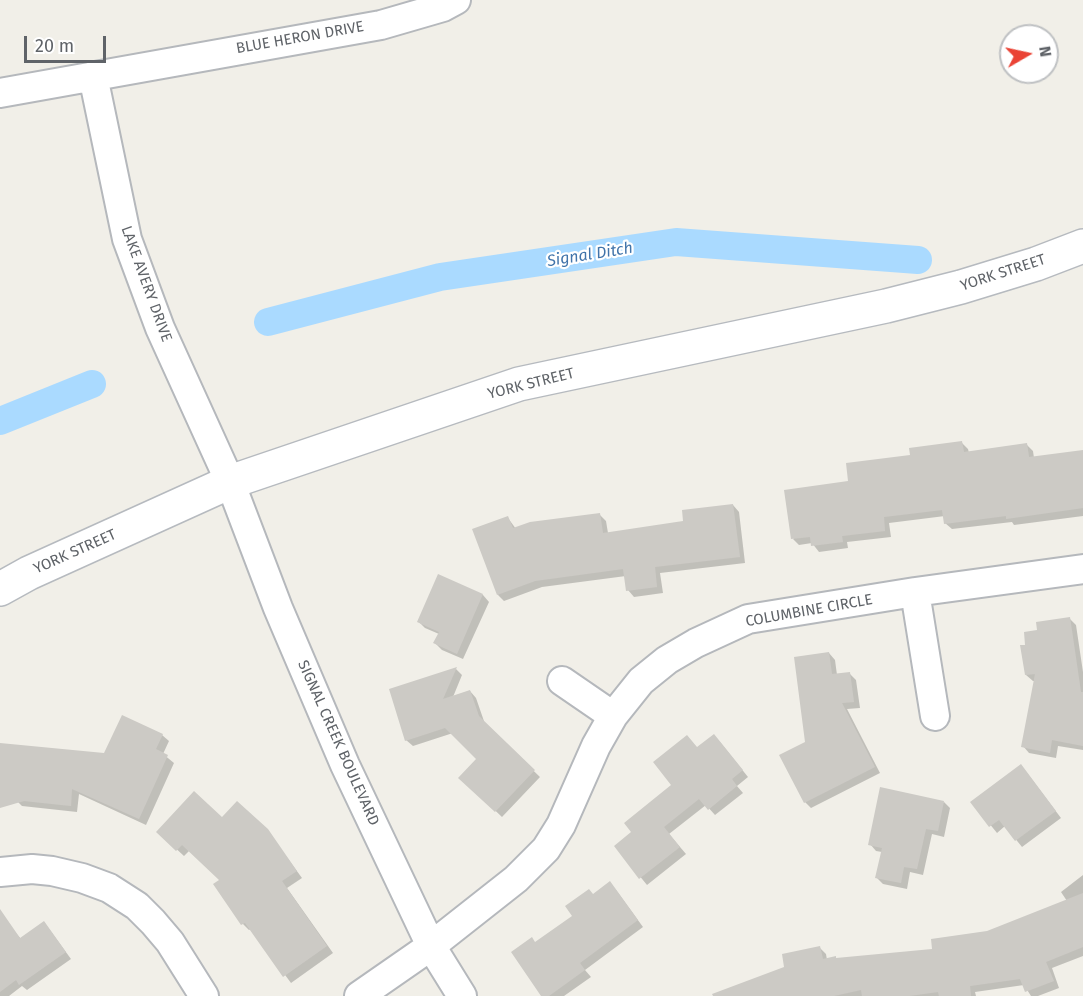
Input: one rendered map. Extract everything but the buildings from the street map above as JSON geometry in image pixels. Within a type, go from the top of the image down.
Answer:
[{"type":"street","name":"BLUE HERON DRIVE","points":[[0,93],[381,25],[443,7],[456,0]]},
{"type":"street","name":"LAKE AVERY DRIVE","points":[[93,76],[127,239],[160,328],[231,482]]},
{"type":"street","name":"YORK STREET","points":[[0,589],[29,573],[231,482],[519,384],[886,306],[961,287],[1036,264],[1083,246]]},
{"type":"street","name":"SIGNAL CREEK BOULEVARD","points":[[231,482],[278,608],[345,765],[431,946],[462,996]]},
{"type":"street","name":"COLUMBINE CIRCLE","points":[[359,996],[431,946],[516,879],[546,849],[561,825],[596,746],[613,716],[641,681],[667,660],[696,643],[748,620],[915,592],[1083,569]]},
{"type":"street","points":[[915,592],[935,716]]},
{"type":"street","points":[[562,681],[613,716]]},
{"type":"street","points":[[0,872],[32,869],[52,871],[82,878],[109,888],[137,906],[153,922],[170,942],[204,996]]},
{"type":"waterway","name":"Signal Ditch","points":[[268,322],[440,277],[676,242],[918,260]]},
{"type":"waterway","name":"Signal Ditch","points":[[0,421],[92,384]]}]
